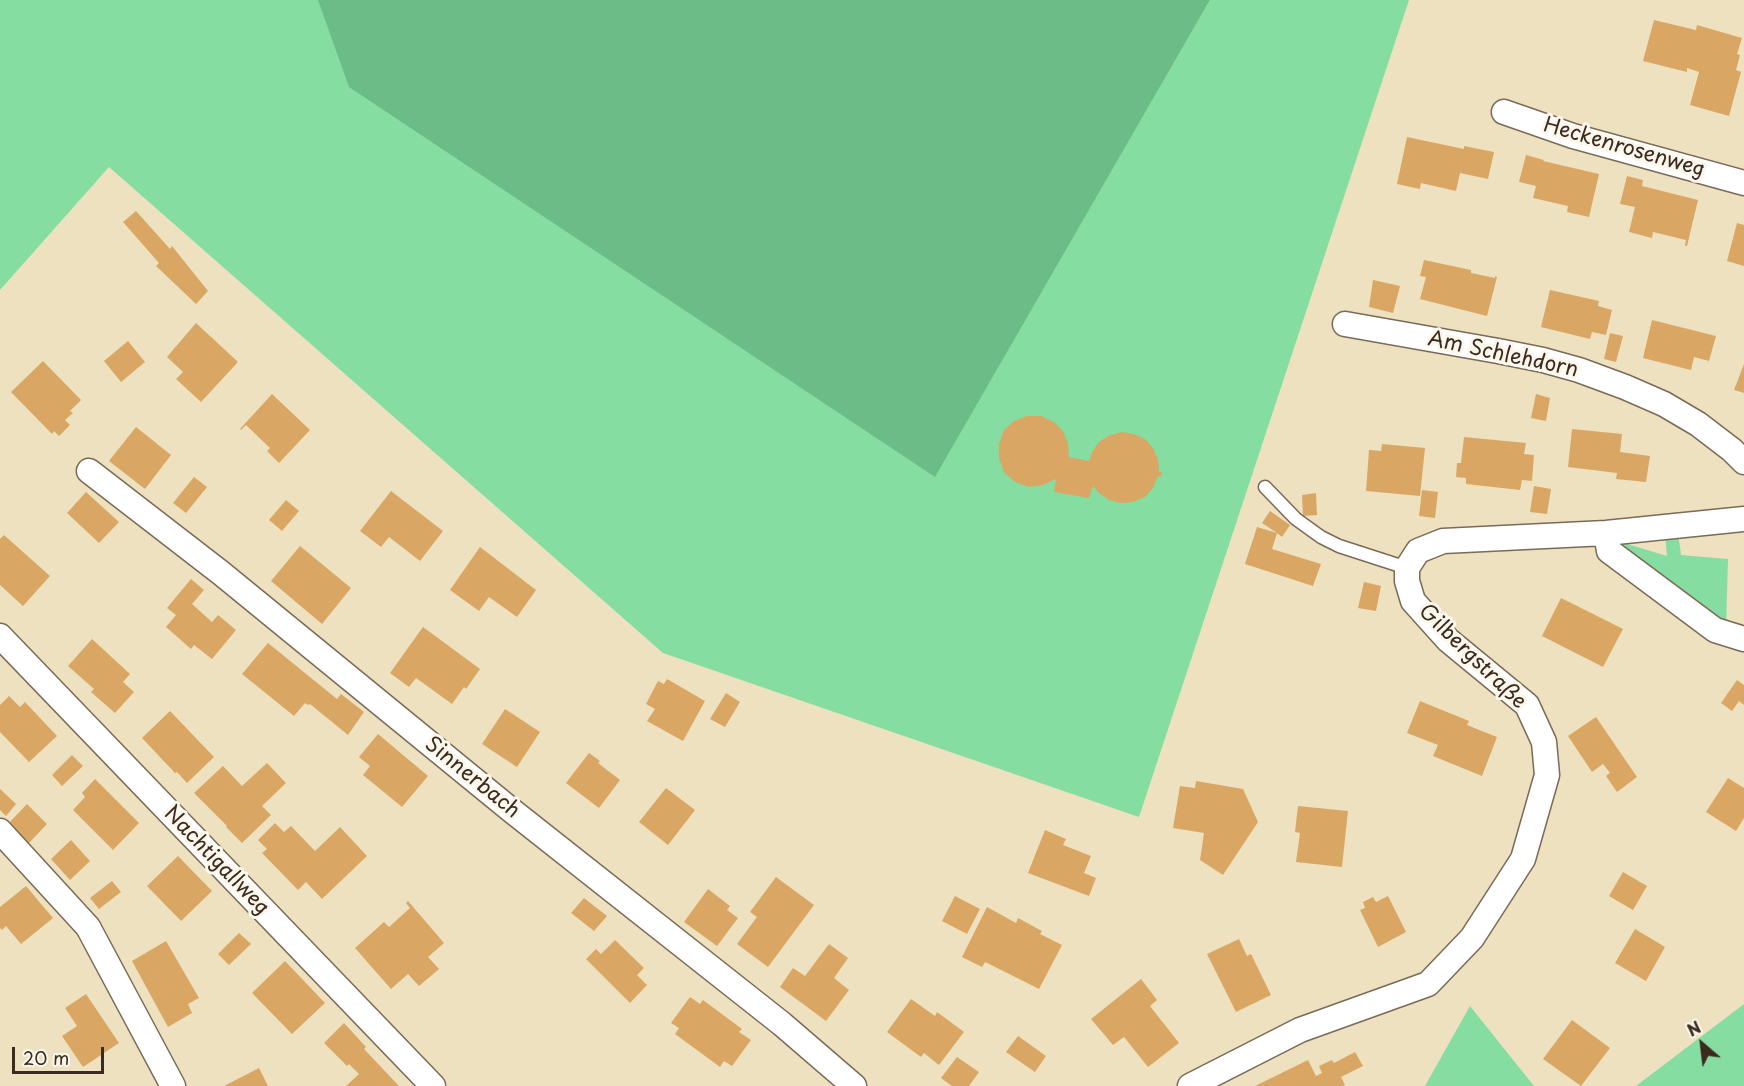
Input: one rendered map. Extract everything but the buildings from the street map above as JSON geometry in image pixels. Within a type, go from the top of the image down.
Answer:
[{"type":"street","name":"Heckenrosenweg","points":[[1504,112],[1574,136],[1744,183]]},
{"type":"street","name":"Am Schlehdorn","points":[[1345,324],[1498,351],[1579,370],[1664,404],[1698,424],[1744,462]]},
{"type":"street","name":"Sinnerbach","points":[[89,471],[221,573],[511,810],[782,1024],[854,1086]]},
{"type":"street","points":[[1407,568],[1418,551],[1443,541],[1606,533],[1744,519]]},
{"type":"street","points":[[1606,533],[1609,551],[1715,630],[1744,639]]},
{"type":"street","name":"Gilbergstraße","points":[[1190,1086],[1300,1030],[1428,984],[1472,938],[1523,859],[1547,775],[1544,742],[1527,705],[1448,640],[1413,601],[1407,581],[1407,568]]},
{"type":"street","name":"Nachtigallweg","points":[[0,636],[433,1086]]},
{"type":"street","points":[[0,831],[88,927],[173,1086]]},
{"type":"lane","points":[[1265,487],[1296,519],[1321,537],[1339,546],[1407,568]]},
{"type":"green space","points":[[0,0],[318,0],[935,476],[1210,0],[1409,0],[1139,817],[663,653],[109,167],[0,290]]},
{"type":"green space","points":[[318,0],[1210,0],[935,477],[349,87]]},
{"type":"green space","points":[[1678,533],[1681,555],[1728,559],[1726,629],[1627,557],[1624,543],[1667,556],[1665,534]]},
{"type":"green space","points":[[1744,1004],[1744,1086],[1636,1086]]},
{"type":"green space","points":[[1470,1006],[1534,1086],[1425,1086]]}]
